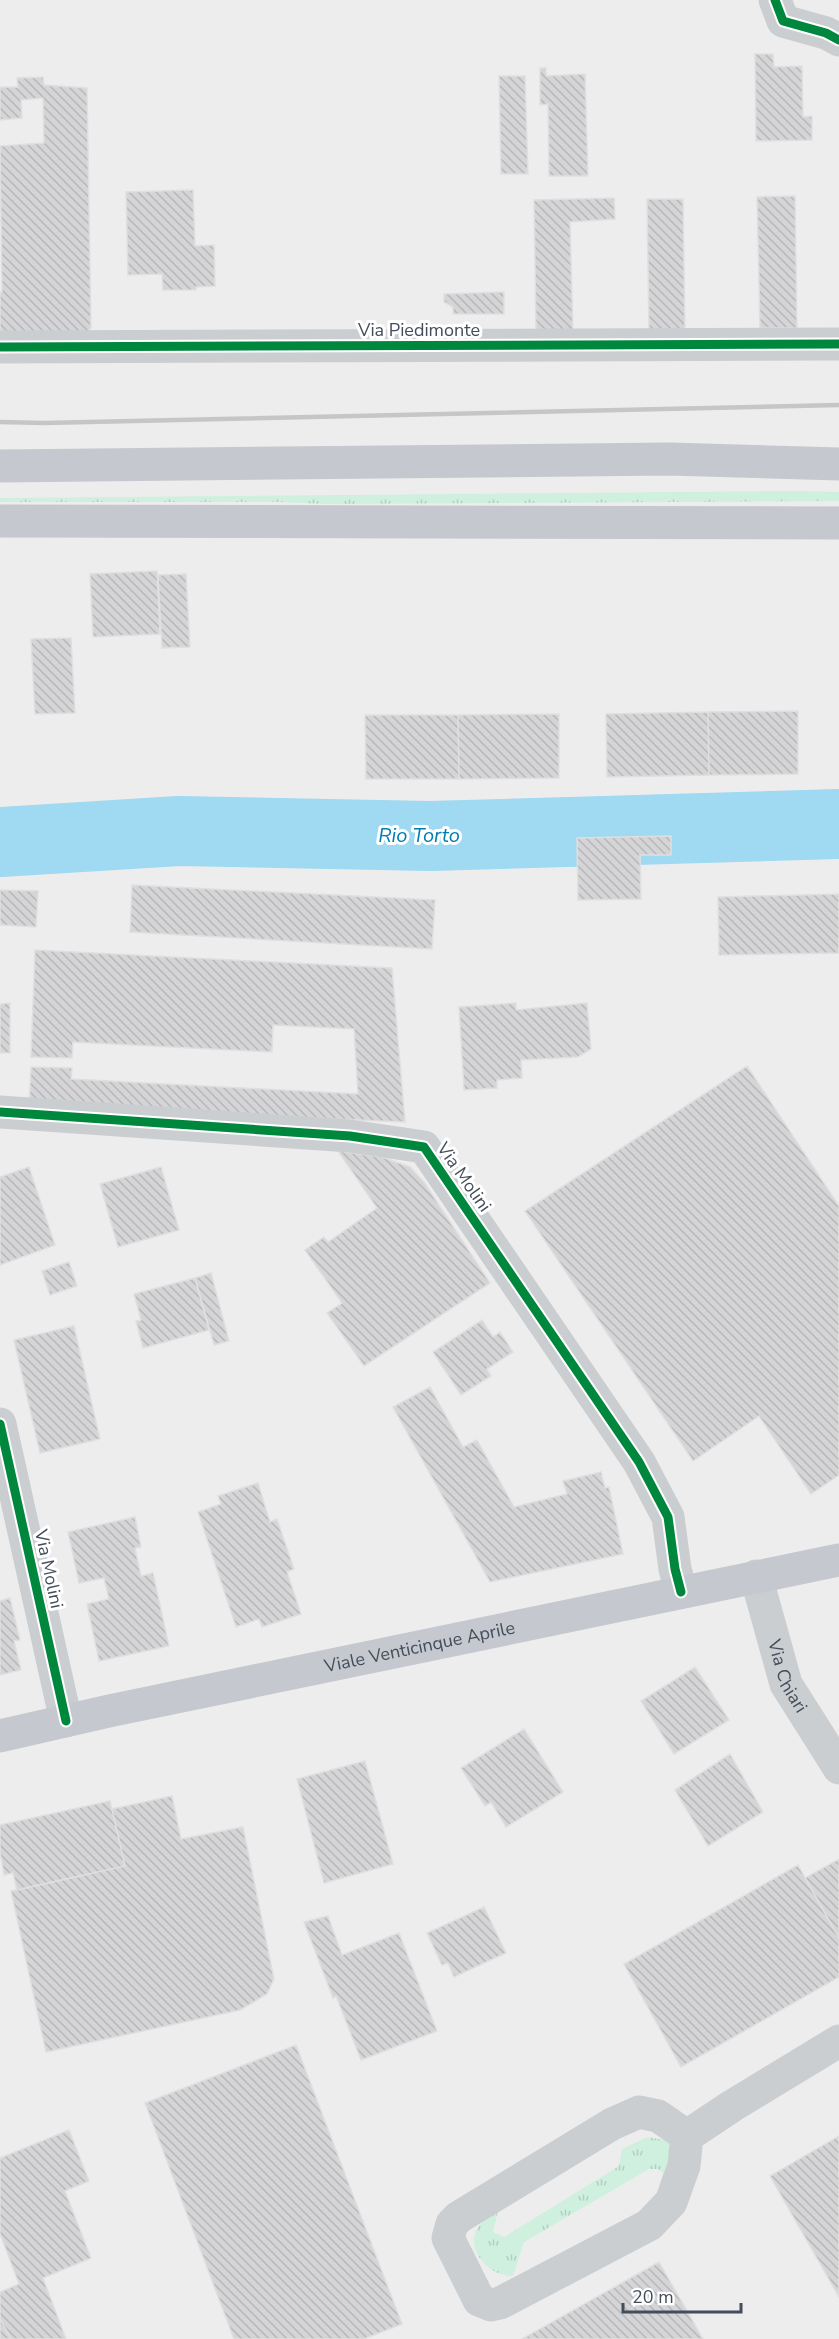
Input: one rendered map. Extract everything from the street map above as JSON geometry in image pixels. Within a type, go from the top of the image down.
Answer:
[{"type":"main road","points":[[0,466],[669,459],[839,464]]},
{"type":"main road","points":[[0,521],[839,523]]},
{"type":"main road","name":"Viale Venticinque Aprile","points":[[0,1736],[132,1706],[627,1606],[681,1592],[839,1560]]},
{"type":"street","points":[[775,0],[783,21],[826,33],[839,40]]},
{"type":"street","name":"Via Piedimonte","points":[[0,347],[839,344]]},
{"type":"street","name":"Via Molini","points":[[0,1112],[350,1136],[424,1147],[639,1462],[668,1517],[675,1569],[681,1592]]},
{"type":"street","name":"Via Molini","points":[[0,1424],[66,1721]]},
{"type":"street","name":"Via Chiari","points":[[756,1576],[786,1684],[839,1768]]},
{"type":"street","points":[[687,2136],[839,2041]]},
{"type":"street","points":[[639,2112],[658,2116],[687,2136],[684,2166],[671,2202],[649,2225],[500,2303],[491,2305],[479,2300],[448,2238],[452,2224],[459,2217],[612,2124],[639,2112]]},
{"type":"green space","points":[[839,492],[839,501],[327,504],[0,502],[0,498]]},
{"type":"green space","points":[[647,2137],[665,2140],[676,2149],[657,2196],[663,2173],[658,2169],[649,2169],[524,2242],[513,2276],[504,2275],[486,2266],[476,2250],[474,2241],[476,2231],[485,2219],[498,2211],[493,2232],[504,2237],[619,2166],[622,2149]]},
{"type":"building","points":[[755,54],[773,54],[774,67],[802,66],[803,117],[812,116],[812,140],[756,141]]},
{"type":"building","points":[[540,68],[546,68],[546,76],[585,74],[588,176],[549,176],[548,104],[540,105]]},
{"type":"building","points":[[499,76],[525,76],[528,174],[501,174]]},
{"type":"building","points":[[43,77],[44,85],[87,88],[91,328],[86,333],[0,338],[0,292],[2,292],[0,146],[44,143],[43,98],[21,100],[22,118],[0,120],[0,87],[18,87],[17,78]]},
{"type":"building","points":[[193,190],[195,246],[214,245],[215,286],[196,287],[196,290],[163,290],[162,274],[128,275],[126,192]]},
{"type":"building","points":[[795,196],[797,328],[760,328],[757,197]]},
{"type":"building","points":[[614,198],[615,219],[570,222],[573,332],[536,331],[534,200]]},
{"type":"building","points":[[647,199],[683,199],[685,331],[649,331]]},
{"type":"building","points":[[504,292],[504,314],[453,314],[453,307],[444,302],[444,294]]},
{"type":"building","points":[[157,571],[160,634],[93,637],[90,574]]},
{"type":"building","points":[[186,574],[190,647],[162,648],[158,575]]},
{"type":"building","points":[[71,638],[75,713],[35,714],[31,639]]},
{"type":"building","points":[[798,711],[798,774],[709,775],[708,712]]},
{"type":"building","points":[[708,712],[709,775],[607,777],[606,714]]},
{"type":"building","points":[[559,714],[559,778],[459,779],[458,715]]},
{"type":"building","points":[[365,715],[458,715],[459,779],[366,779]]},
{"type":"building","points":[[671,836],[671,855],[640,855],[641,899],[578,900],[577,838]]},
{"type":"building","points":[[132,885],[435,900],[432,949],[130,932]]},
{"type":"building","points":[[0,890],[38,891],[36,927],[0,925]]},
{"type":"building","points":[[839,894],[839,953],[719,955],[718,897]]},
{"type":"building","points":[[35,950],[392,968],[405,1122],[29,1106],[31,1067],[72,1068],[71,1079],[358,1094],[354,1029],[273,1025],[272,1052],[73,1042],[72,1058],[31,1057]]},
{"type":"building","points":[[10,1003],[10,1053],[0,1053],[0,1004]]},
{"type":"building","points":[[516,1003],[516,1010],[587,1003],[591,1049],[578,1057],[521,1060],[522,1078],[497,1080],[497,1088],[464,1090],[459,1007]]},
{"type":"building","points":[[747,1066],[839,1206],[839,1475],[811,1494],[759,1416],[693,1461],[525,1211]]},
{"type":"building","points":[[338,1151],[382,1157],[410,1167],[424,1182],[490,1283],[364,1366],[327,1313],[342,1303],[305,1250],[324,1237],[328,1242],[377,1208]]},
{"type":"building","points":[[29,1167],[55,1245],[0,1265],[0,1177]]},
{"type":"building","points":[[161,1167],[179,1230],[118,1247],[100,1184]]},
{"type":"building","points":[[69,1262],[77,1286],[50,1295],[42,1271]]},
{"type":"building","points":[[211,1273],[229,1341],[214,1345],[195,1278]]},
{"type":"building","points":[[195,1278],[209,1330],[143,1348],[136,1321],[141,1320],[134,1294]]},
{"type":"building","points":[[482,1320],[493,1337],[500,1332],[513,1352],[487,1369],[491,1376],[461,1395],[433,1352]]},
{"type":"building","points":[[74,1326],[100,1439],[40,1453],[14,1340]]},
{"type":"building","points":[[430,1387],[463,1447],[477,1440],[514,1507],[567,1494],[563,1481],[601,1472],[605,1488],[609,1487],[623,1554],[490,1582],[393,1407]]},
{"type":"building","points":[[258,1483],[270,1522],[277,1519],[294,1569],[287,1572],[301,1614],[262,1627],[259,1619],[236,1627],[198,1512],[221,1504],[218,1496]]},
{"type":"building","points":[[135,1517],[141,1547],[135,1548],[141,1576],[153,1573],[169,1646],[99,1661],[87,1604],[109,1599],[104,1578],[79,1583],[68,1532]]},
{"type":"building","points":[[10,1598],[20,1640],[14,1641],[21,1670],[0,1675],[0,1601]]},
{"type":"building","points":[[695,1667],[729,1720],[674,1754],[641,1701]]},
{"type":"building","points":[[524,1729],[563,1792],[506,1827],[491,1802],[485,1806],[461,1768]]},
{"type":"building","points":[[730,1754],[763,1812],[708,1846],[675,1790]]},
{"type":"building","points":[[365,1761],[393,1864],[324,1883],[297,1779]]},
{"type":"building","points":[[172,1796],[181,1839],[243,1827],[274,1979],[267,1994],[240,2010],[46,2052],[11,1891],[125,1866],[112,1809]]},
{"type":"building","points":[[110,1801],[125,1866],[17,1890],[13,1873],[4,1875],[0,1852],[0,1825]]},
{"type":"building","points":[[839,1859],[839,1938],[805,1878]]},
{"type":"building","points":[[798,1865],[839,1938],[839,1977],[681,2067],[624,1964]]},
{"type":"building","points":[[484,1907],[506,1953],[454,1977],[448,1963],[442,1965],[427,1933]]},
{"type":"building","points":[[328,1916],[342,1955],[399,1933],[437,2031],[361,2060],[336,1996],[333,1998],[304,1922]]},
{"type":"building","points":[[296,2045],[402,2324],[364,2339],[234,2339],[145,2103]]},
{"type":"building","points":[[69,2130],[89,2181],[65,2191],[91,2258],[43,2278],[66,2339],[11,2339],[0,2319],[0,2292],[19,2284],[0,2234],[0,2158]]},
{"type":"building","points":[[839,2136],[839,2297],[770,2176]]},
{"type":"building","points":[[659,2262],[703,2339],[522,2339]]},
{"type":"building","points":[[0,2319],[11,2339],[0,2339]]},
{"type":"waterway","name":"Rio Torto","points":[[0,842],[179,831],[430,836],[839,824]]},
{"type":"railway","points":[[0,422],[44,423],[839,405]]},
{"type":"cycle path","points":[[775,0],[783,21],[826,33],[839,40]]},
{"type":"cycle path","points":[[0,347],[839,344]]},
{"type":"cycle path","points":[[0,1112],[350,1136],[424,1147],[639,1462],[668,1517],[675,1569],[681,1592]]},
{"type":"cycle path","points":[[0,1424],[66,1721]]}]
